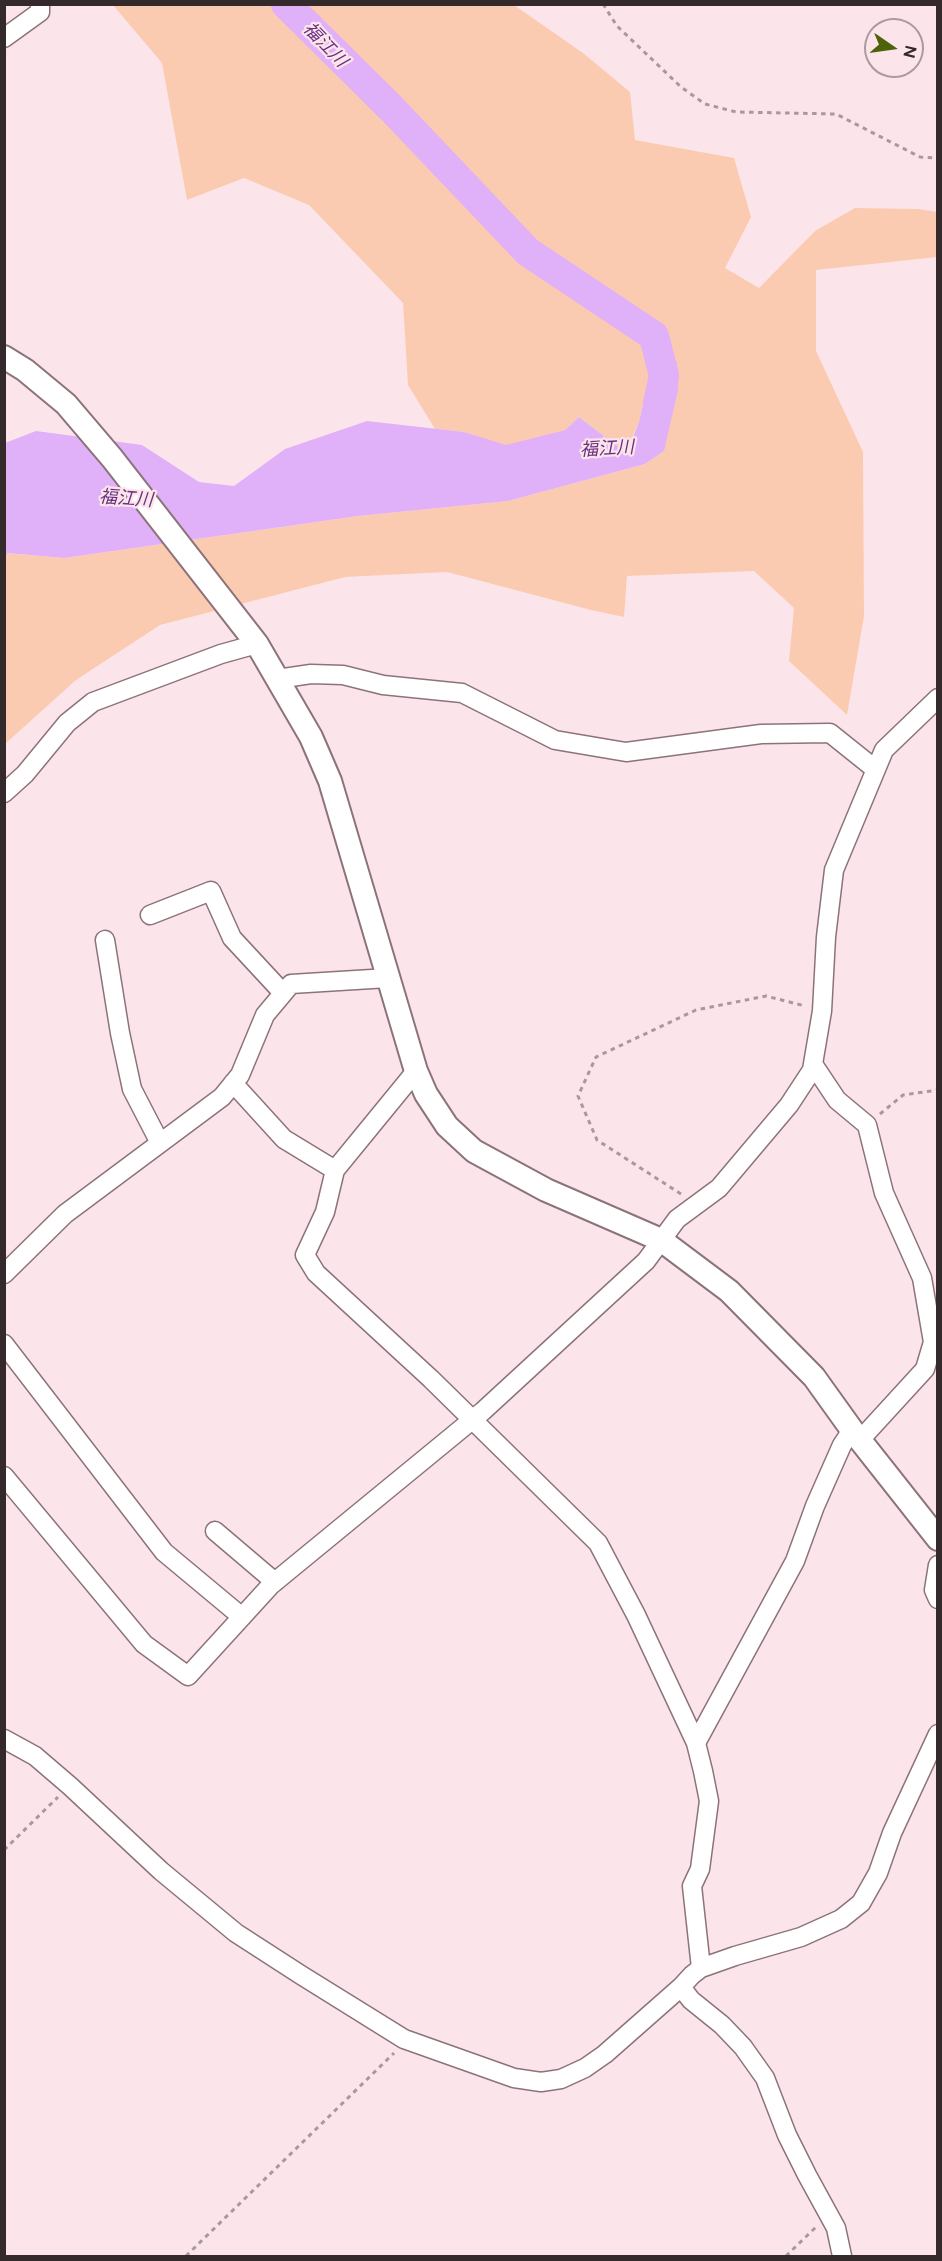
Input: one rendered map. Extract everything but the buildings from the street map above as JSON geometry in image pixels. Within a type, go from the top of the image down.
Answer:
[{"type":"street","points":[[4,38],[40,12],[40,4]]},
{"type":"street","points":[[4,357],[25,370],[66,404],[112,458],[256,644],[311,737],[330,781],[416,1071],[426,1094],[447,1126],[474,1151],[546,1191],[661,1240],[729,1292],[814,1377],[856,1435],[938,1539]]},
{"type":"street","points":[[4,793],[25,774],[67,723],[93,702],[221,654],[256,644]]},
{"type":"street","points":[[277,679],[311,674],[343,675],[383,686],[462,693],[555,740],[626,752],[761,734],[830,733],[875,769]]},
{"type":"street","points":[[4,1476],[144,1644],[188,1676],[275,1582],[483,1411],[646,1261],[677,1219],[719,1188],[789,1105],[812,1070],[822,1011],[826,937],[834,870],[884,750],[938,698]]},
{"type":"street","points":[[150,915],[211,891],[232,938],[283,993]]},
{"type":"street","points":[[105,940],[120,1033],[132,1089],[160,1143]]},
{"type":"street","points":[[4,1275],[65,1214],[222,1097],[240,1075],[266,1015],[291,984],[388,978]]},
{"type":"street","points":[[696,1743],[795,1560],[815,1506],[842,1445],[856,1435],[925,1368],[933,1342],[922,1278],[884,1192],[867,1125],[837,1100],[813,1064]]},
{"type":"street","points":[[416,1071],[335,1170],[325,1212],[305,1255],[316,1273],[472,1419],[598,1543],[636,1615],[696,1743],[709,1801],[700,1869],[692,1886],[701,1968]]},
{"type":"street","points":[[233,1083],[284,1139],[335,1170]]},
{"type":"street","points":[[4,1344],[164,1552],[242,1617]]},
{"type":"street","points":[[215,1531],[275,1582]]},
{"type":"street","points":[[938,1565],[934,1590],[938,1599]]},
{"type":"street","points":[[4,1739],[35,1756],[161,1871],[236,1933],[404,2039],[514,2078],[541,2082],[561,2079],[585,2068],[605,2054],[701,1968],[801,1937],[841,1919],[861,1903],[878,1873],[892,1833],[938,1734]]},
{"type":"street","points":[[681,1987],[691,2000],[722,2025],[755,2061],[765,2078],[787,2135],[830,2214],[836,2228],[842,2256]]},
{"type":"path","points":[[603,4],[625,34],[681,87],[705,104],[736,111],[836,114],[920,157],[938,158]]},
{"type":"path","points":[[696,1205],[597,1140],[578,1096],[596,1057],[696,1010],[765,996],[822,1011]]},
{"type":"path","points":[[867,1125],[903,1095],[938,1090]]},
{"type":"path","points":[[4,1850],[70,1786]]},
{"type":"path","points":[[186,2256],[395,2052],[404,2039]]},
{"type":"path","points":[[786,2256],[830,2214]]},
{"type":"shaded area","points":[[113,5],[514,5],[583,53],[630,92],[635,140],[734,158],[751,217],[725,268],[759,288],[815,231],[855,208],[919,209],[937,212],[937,257],[816,270],[816,351],[863,452],[864,616],[847,715],[789,661],[794,608],[754,571],[627,576],[624,617],[447,572],[345,577],[160,625],[76,680],[5,744],[4,558],[6,553],[64,558],[358,516],[508,501],[645,464],[664,451],[646,391],[639,422],[630,442],[617,446],[579,417],[565,430],[506,446],[464,432],[435,429],[408,385],[403,303],[309,205],[244,178],[187,200],[162,63]]},
{"type":"water","points":[[666,353],[677,362],[678,390],[664,451],[645,464],[508,501],[358,516],[64,558],[7,553],[5,558],[5,443],[36,431],[142,445],[199,482],[234,486],[285,449],[367,421],[464,432],[506,445],[565,430],[579,417],[617,446],[631,442],[639,422],[646,391]]},
{"type":"waterway","name":"福江川","points":[[286,4],[392,109],[528,252],[654,336],[664,376],[658,403]]}]
